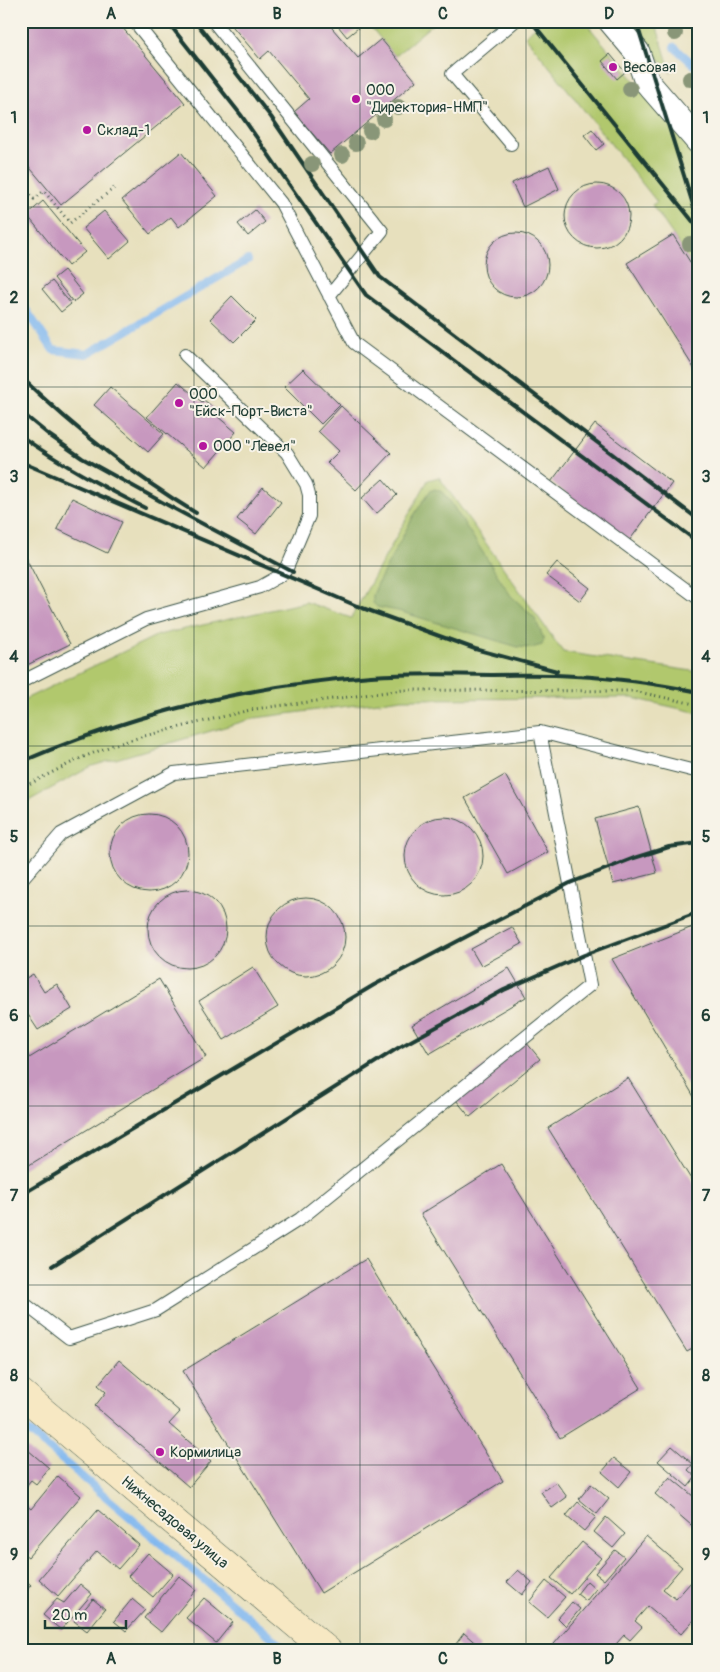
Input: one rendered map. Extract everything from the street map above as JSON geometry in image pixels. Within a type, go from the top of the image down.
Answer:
[{"type":"street","points":[[611,21],[637,52],[647,82],[699,142]]},
{"type":"street","name":"Нижнесадовая улица","points":[[21,1393],[328,1651]]},
{"type":"lane","points":[[134,21],[281,203],[354,343],[699,599]]},
{"type":"lane","points":[[213,21],[382,232],[329,296]]},
{"type":"lane","points":[[511,144],[452,74],[515,21]]},
{"type":"lane","points":[[21,682],[146,619],[260,587],[283,574],[287,568],[309,516],[309,495],[306,484],[286,453],[186,355]]},
{"type":"lane","points":[[21,1301],[69,1338],[156,1310],[300,1219],[590,985],[540,732]]},
{"type":"lane","points":[[21,880],[61,834],[174,772],[540,732],[699,772]]},
{"type":"path","points":[[21,183],[34,200],[44,191],[70,223],[114,188]]},
{"type":"path","points":[[21,788],[81,758],[111,746],[153,734],[254,709],[404,690],[634,691],[699,706]]},
{"type":"green space","points":[[366,21],[436,21],[395,56]]},
{"type":"green space","points":[[542,21],[584,21],[699,157],[699,276],[652,205],[657,202],[525,36]]},
{"type":"green space","points":[[628,21],[655,21],[671,73]]},
{"type":"green space","points":[[439,477],[563,652],[699,672],[699,713],[632,698],[402,699],[255,718],[92,766],[21,805],[21,701],[158,635],[306,602],[351,618],[428,480]]},
{"type":"green space","points":[[435,489],[442,492],[449,500],[511,596],[534,617],[544,639],[542,645],[531,648],[518,647],[398,611],[377,607],[373,603],[373,595],[379,581],[414,515],[430,491]]},
{"type":"building","name":"Склад-1","points":[[21,21],[117,21],[185,103],[61,205],[21,157]]},
{"type":"building","points":[[228,21],[326,21],[358,58],[381,39],[416,81],[330,154],[294,112],[309,99],[269,51],[260,59]]},
{"type":"building","points":[[344,21],[361,21],[363,24],[347,37],[338,26]]},
{"type":"building","points":[[699,21],[699,35],[694,37],[689,23]]},
{"type":"building","name":"Весовая","points":[[610,54],[625,72],[617,79],[602,61]]},
{"type":"building","points":[[592,129],[604,144],[596,150],[584,135]]},
{"type":"building","points":[[181,152],[217,196],[179,227],[171,217],[150,234],[122,200]]},
{"type":"building","points":[[549,166],[559,189],[523,207],[512,183]]},
{"type":"building","points":[[597,184],[609,186],[620,193],[627,204],[629,216],[627,228],[620,239],[609,246],[597,248],[585,246],[574,239],[567,228],[565,216],[567,204],[574,193],[585,186]]},
{"type":"building","points":[[43,201],[85,252],[68,266],[27,215]]},
{"type":"building","points":[[255,210],[265,222],[248,236],[238,224]]},
{"type":"building","points":[[104,211],[130,241],[109,259],[83,228]]},
{"type":"building","points":[[516,233],[528,235],[539,242],[546,253],[548,265],[546,277],[539,288],[528,295],[516,297],[504,295],[493,288],[486,277],[484,265],[486,253],[493,242],[504,235]]},
{"type":"building","points":[[673,235],[699,276],[699,376],[627,263]]},
{"type":"building","points":[[64,270],[83,294],[73,302],[54,278]]},
{"type":"building","points":[[52,281],[71,304],[61,312],[42,289]]},
{"type":"building","points":[[232,296],[256,320],[234,342],[210,319]]},
{"type":"building","points":[[303,369],[340,405],[321,424],[284,387]]},
{"type":"building","points":[[178,382],[202,402],[204,400],[220,413],[217,416],[236,432],[206,467],[147,417]]},
{"type":"building","points":[[110,387],[164,434],[148,452],[94,405]]},
{"type":"building","points":[[341,406],[391,453],[356,490],[327,463],[339,451],[318,431]]},
{"type":"building","points":[[595,424],[672,483],[629,541],[551,482]]},
{"type":"building","points":[[383,479],[397,495],[376,514],[362,498]]},
{"type":"building","points":[[263,487],[281,502],[256,534],[237,519]]},
{"type":"building","points":[[72,498],[122,522],[107,553],[57,529]]},
{"type":"building","points":[[25,556],[70,644],[21,668],[21,558]]},
{"type":"building","points":[[557,562],[590,588],[580,601],[546,575]]},
{"type":"building","points":[[505,775],[548,852],[508,874],[465,798]]},
{"type":"building","points":[[639,807],[657,873],[613,884],[595,819]]},
{"type":"building","points":[[149,814],[164,817],[177,825],[185,838],[188,853],[185,868],[177,881],[164,889],[149,892],[134,889],[121,881],[113,868],[110,853],[113,838],[121,825],[134,817]]},
{"type":"building","points":[[444,817],[459,820],[472,828],[480,841],[483,856],[480,871],[472,884],[459,892],[444,895],[429,892],[416,884],[408,871],[405,856],[408,841],[416,828],[429,820]]},
{"type":"building","points":[[187,890],[202,893],[215,901],[223,914],[226,929],[223,944],[215,957],[202,965],[187,968],[172,965],[159,957],[151,944],[148,929],[151,914],[159,901],[172,893]]},
{"type":"building","points":[[306,898],[321,901],[334,909],[342,922],[345,937],[342,952],[334,965],[321,973],[306,976],[291,973],[278,965],[270,952],[267,937],[270,922],[278,909],[291,901]]},
{"type":"building","points":[[699,926],[699,1105],[612,959]]},
{"type":"building","points":[[512,927],[522,944],[481,966],[471,949]]},
{"type":"building","points":[[253,967],[278,1007],[224,1040],[199,1001]]},
{"type":"building","points":[[509,968],[526,997],[429,1054],[412,1025]]},
{"type":"building","points":[[33,974],[44,992],[57,984],[72,1009],[38,1030],[21,1004],[21,981]]},
{"type":"building","points":[[159,979],[206,1057],[21,1170],[21,1063]]},
{"type":"building","points":[[521,1036],[540,1059],[470,1117],[451,1094]]},
{"type":"building","points":[[628,1078],[699,1192],[699,1345],[687,1352],[548,1128]]},
{"type":"building","points":[[501,1164],[641,1388],[560,1438],[421,1214]]},
{"type":"building","points":[[366,1259],[503,1481],[321,1593],[183,1371]]},
{"type":"building","points":[[119,1360],[180,1412],[169,1424],[211,1461],[189,1487],[95,1406],[106,1392],[98,1385]]},
{"type":"building","points":[[21,1444],[49,1468],[36,1484],[31,1480],[21,1492]]},
{"type":"building","points":[[672,1446],[693,1464],[688,1470],[696,1477],[688,1487],[658,1461]]},
{"type":"building","points":[[614,1458],[631,1472],[619,1487],[602,1472]]},
{"type":"building","points":[[58,1476],[81,1496],[28,1557],[21,1552],[21,1501],[31,1509]]},
{"type":"building","points":[[670,1477],[699,1501],[699,1515],[691,1525],[655,1494]]},
{"type":"building","points":[[556,1482],[567,1497],[552,1508],[541,1492]]},
{"type":"building","points":[[591,1484],[609,1499],[597,1514],[579,1499]]},
{"type":"building","points":[[578,1502],[596,1517],[584,1531],[566,1516]]},
{"type":"building","points":[[98,1510],[139,1545],[118,1569],[97,1551],[58,1596],[39,1579]]},
{"type":"building","points":[[606,1517],[625,1534],[613,1548],[594,1532]]},
{"type":"building","points":[[646,1536],[682,1567],[663,1589],[676,1599],[691,1582],[699,1589],[699,1614],[681,1634],[648,1606],[635,1621],[642,1627],[630,1640],[624,1635],[610,1651],[549,1650]]},
{"type":"building","points":[[582,1542],[601,1558],[570,1594],[551,1578]]},
{"type":"building","points":[[615,1550],[624,1557],[604,1580],[595,1573]]},
{"type":"building","points":[[148,1553],[173,1574],[153,1597],[128,1576]]},
{"type":"building","points":[[518,1570],[532,1582],[522,1595],[507,1582]]},
{"type":"building","points":[[21,1576],[31,1585],[21,1597]]},
{"type":"building","points":[[179,1576],[196,1590],[161,1632],[144,1618]]},
{"type":"building","points":[[546,1581],[565,1597],[547,1617],[529,1602]]},
{"type":"building","points":[[587,1581],[596,1589],[586,1601],[577,1594]]},
{"type":"building","points":[[80,1584],[92,1594],[61,1630],[43,1615],[57,1599],[64,1603]]},
{"type":"building","points":[[204,1598],[233,1622],[216,1643],[186,1618]]},
{"type":"building","points":[[93,1599],[105,1609],[87,1631],[74,1621]]},
{"type":"building","points":[[132,1599],[145,1610],[126,1631],[114,1621]]},
{"type":"building","points":[[572,1602],[580,1609],[566,1626],[558,1618]]},
{"type":"building","points":[[464,1633],[480,1647],[477,1651],[464,1651],[456,1644]]},
{"type":"waterway","points":[[674,47],[699,69]]},
{"type":"waterway","points":[[21,302],[53,350],[87,354],[248,260]]},
{"type":"waterway","points":[[21,1425],[288,1651]]},
{"type":"railway","points":[[167,21],[241,115],[366,295],[699,543]]},
{"type":"railway","points":[[195,21],[271,117],[380,277],[699,520]]},
{"type":"railway","points":[[531,21],[699,229]]},
{"type":"railway","points":[[636,21],[699,224]]},
{"type":"railway","points":[[21,377],[105,450],[150,483],[196,513]]},
{"type":"railway","points":[[21,412],[49,435],[82,458],[293,572]]},
{"type":"railway","points":[[21,436],[66,465],[145,508]]},
{"type":"railway","points":[[21,462],[357,606],[475,649],[557,671]]},
{"type":"railway","points":[[21,762],[106,730],[193,704],[281,686],[326,680],[402,674],[555,675],[622,680],[699,692]]},
{"type":"railway","points":[[21,1195],[374,985],[479,930],[570,883],[634,858],[669,847],[699,843]]},
{"type":"railway","points":[[52,1266],[398,1048],[504,990],[584,955],[699,912]]},
{"type":"place","name":"Весовая","points":[[613,67]]},
{"type":"place","name":"ООО \"Директория-НМП\"","points":[[356,99]]},
{"type":"place","name":"Склад-1","points":[[87,130]]},
{"type":"place","name":"ООО \"Ейск-Порт-Виста\"","points":[[179,403]]},
{"type":"place","name":"ООО \"Левел\"","points":[[203,446]]},
{"type":"place","name":"Кормилица","points":[[160,1452]]}]
